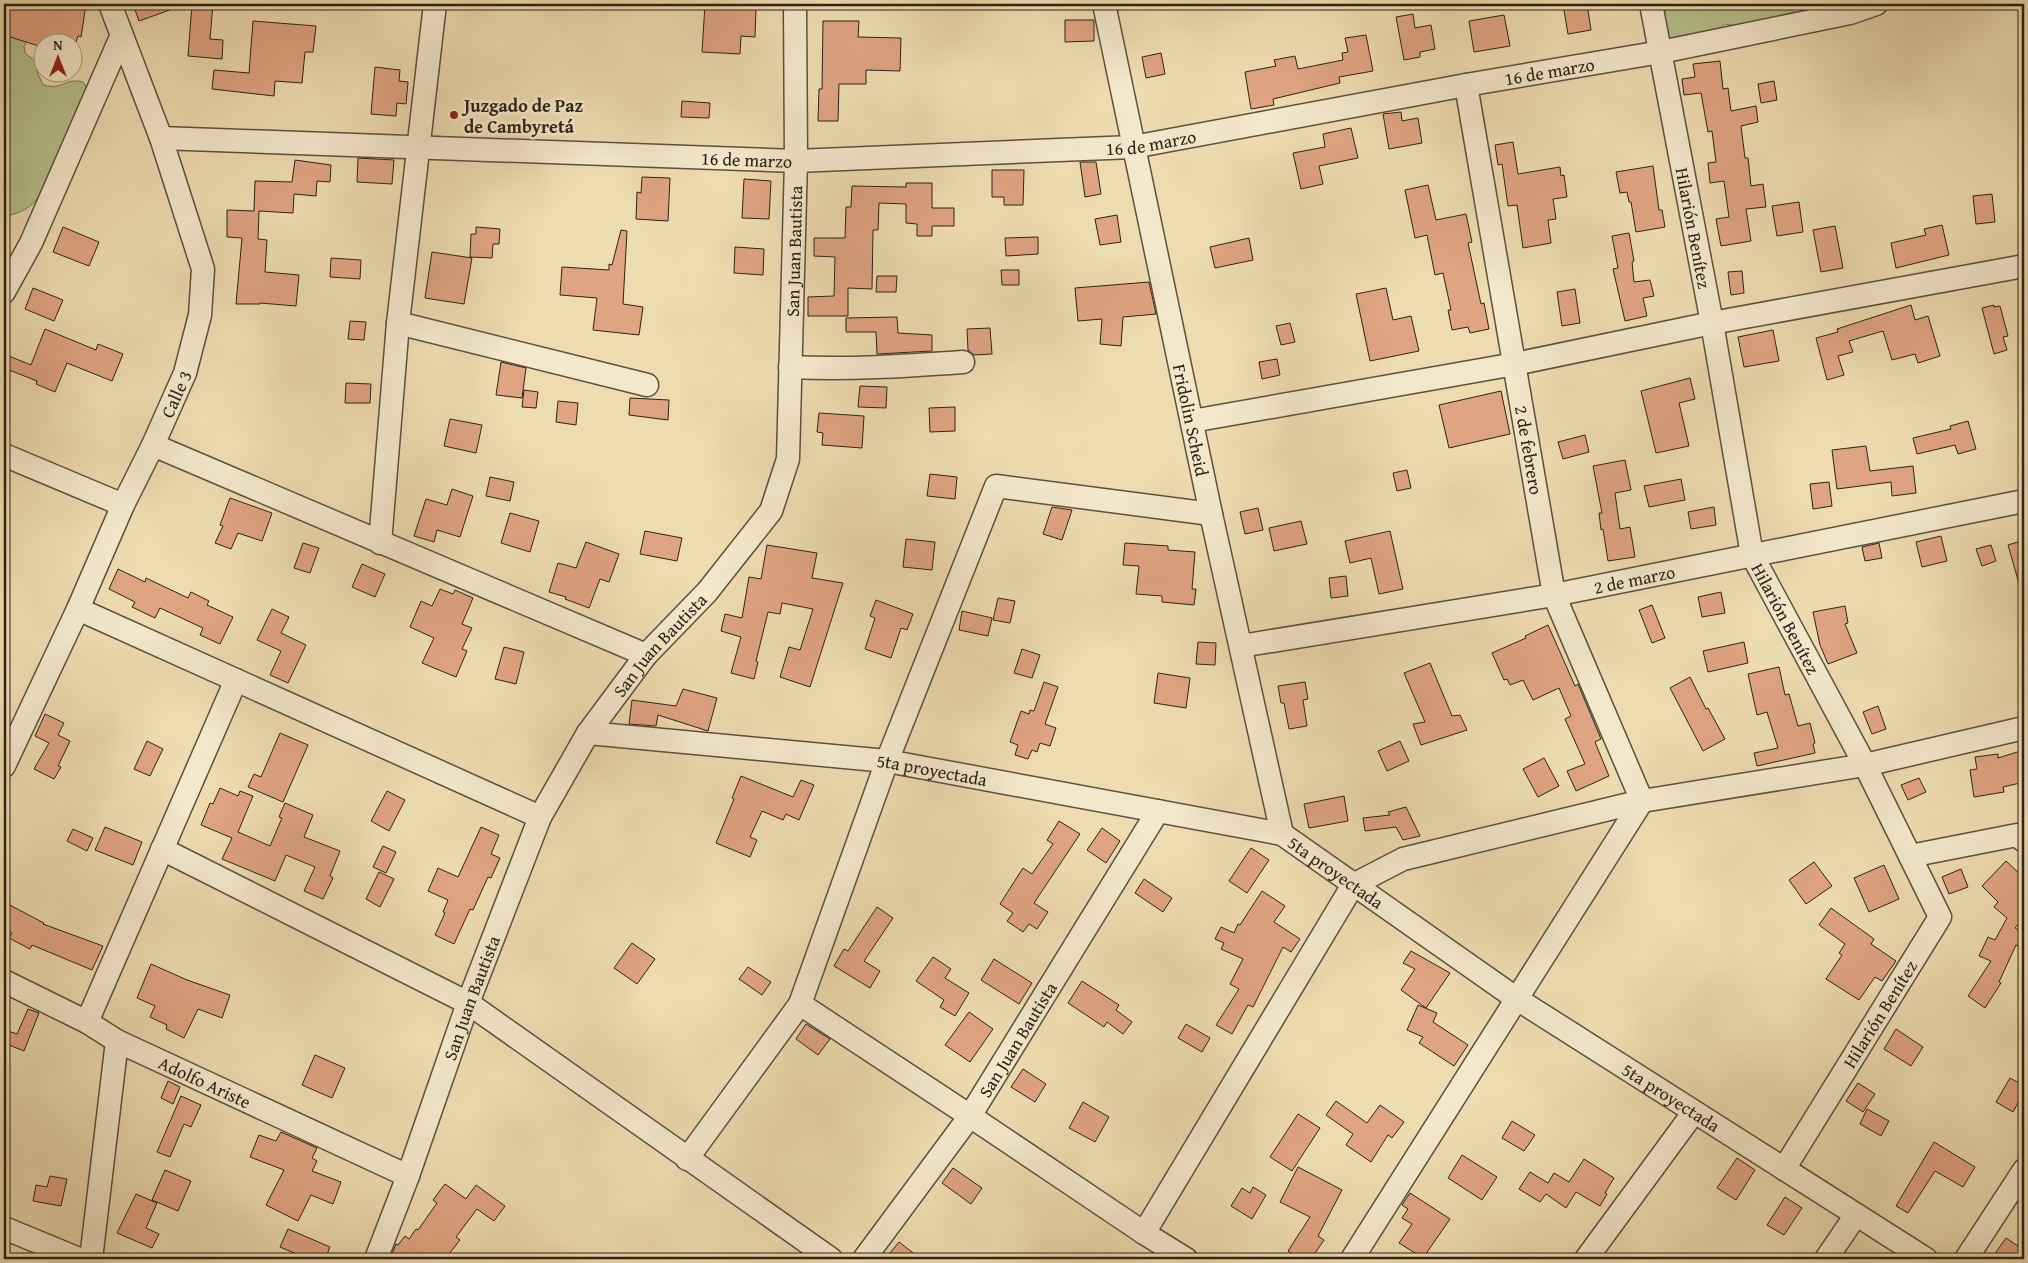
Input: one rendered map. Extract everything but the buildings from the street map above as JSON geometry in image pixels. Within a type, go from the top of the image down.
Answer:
[{"type":"street","name":"Calle 3","points":[[4,766],[78,608],[122,504],[153,445],[185,373],[200,315],[203,269],[161,138],[110,4]]},
{"type":"street","points":[[380,543],[398,323],[416,148],[436,4]]},
{"type":"street","name":"San Juan Bautista","points":[[376,1259],[408,1176],[468,1004],[540,817],[588,733],[646,655],[707,592],[771,511],[788,459],[796,161],[795,4]]},
{"type":"street","name":"Fridolin Scheid","points":[[1104,4],[1211,514],[1282,834]]},
{"type":"street","name":"Hilarión Benítez","points":[[1651,4],[1712,324],[1752,555],[1865,765],[1940,917],[1784,1169]]},
{"type":"street","name":"16 de marzo","points":[[161,138],[796,161],[1134,147],[1466,84],[1661,52],[1850,13],[1876,4]]},
{"type":"street","points":[[4,292],[31,243],[122,37]]},
{"type":"street","name":"2 de febrero","points":[[1466,84],[1554,595],[1642,801]]},
{"type":"street","points":[[1192,421],[1515,364],[1712,324],[2024,266]]},
{"type":"street","points":[[398,323],[646,385]]},
{"type":"street","points":[[790,367],[824,369],[963,362]]},
{"type":"street","points":[[153,445],[646,655]]},
{"type":"street","points":[[4,456],[122,504]]},
{"type":"street","points":[[687,1158],[800,1004],[887,761],[996,486],[1211,514]]},
{"type":"street","name":"2 de marzo","points":[[1241,646],[1554,595],[2024,501]]},
{"type":"street","points":[[78,608],[540,817]]},
{"type":"street","points":[[86,1022],[236,680]]},
{"type":"street","points":[[1144,1233],[1353,885],[1403,860],[1642,801],[1865,765],[2024,728]]},
{"type":"street","name":"5ta proyectada","points":[[588,733],[887,761],[1282,834],[1517,999],[1926,1259]]},
{"type":"street","points":[[1352,1259],[1642,801]]},
{"type":"street","name":"San Juan Bautista","points":[[864,1259],[970,1116],[1158,811]]},
{"type":"street","points":[[1910,856],[2017,835],[2024,841]]},
{"type":"street","points":[[162,849],[468,1004],[831,1259]]},
{"type":"street","name":"Adolfo Ariste","points":[[4,981],[86,1022],[117,1040],[408,1176]]},
{"type":"street","points":[[800,1004],[1186,1259]]},
{"type":"street","points":[[91,1259],[117,1040]]},
{"type":"street","points":[[1586,1259],[1694,1112]]},
{"type":"street","points":[[1966,1259],[2024,1170]]},
{"type":"street","points":[[1826,1259],[1856,1215]]},
{"type":"street","points":[[4,1228],[79,1259]]},
{"type":"green space","points":[[1665,4],[1793,4],[1794,14],[1735,26],[1725,24],[1716,31],[1666,42],[1660,19],[1665,13]]},
{"type":"green space","points":[[20,25],[28,40],[24,46],[25,53],[32,59],[32,82],[42,82],[43,85],[56,86],[69,82],[82,82],[87,88],[43,191],[35,202],[26,208],[4,217],[4,34]]},
{"type":"place","name":"Juzgado de Paz de Cambyretá","points":[[454,115]]}]
